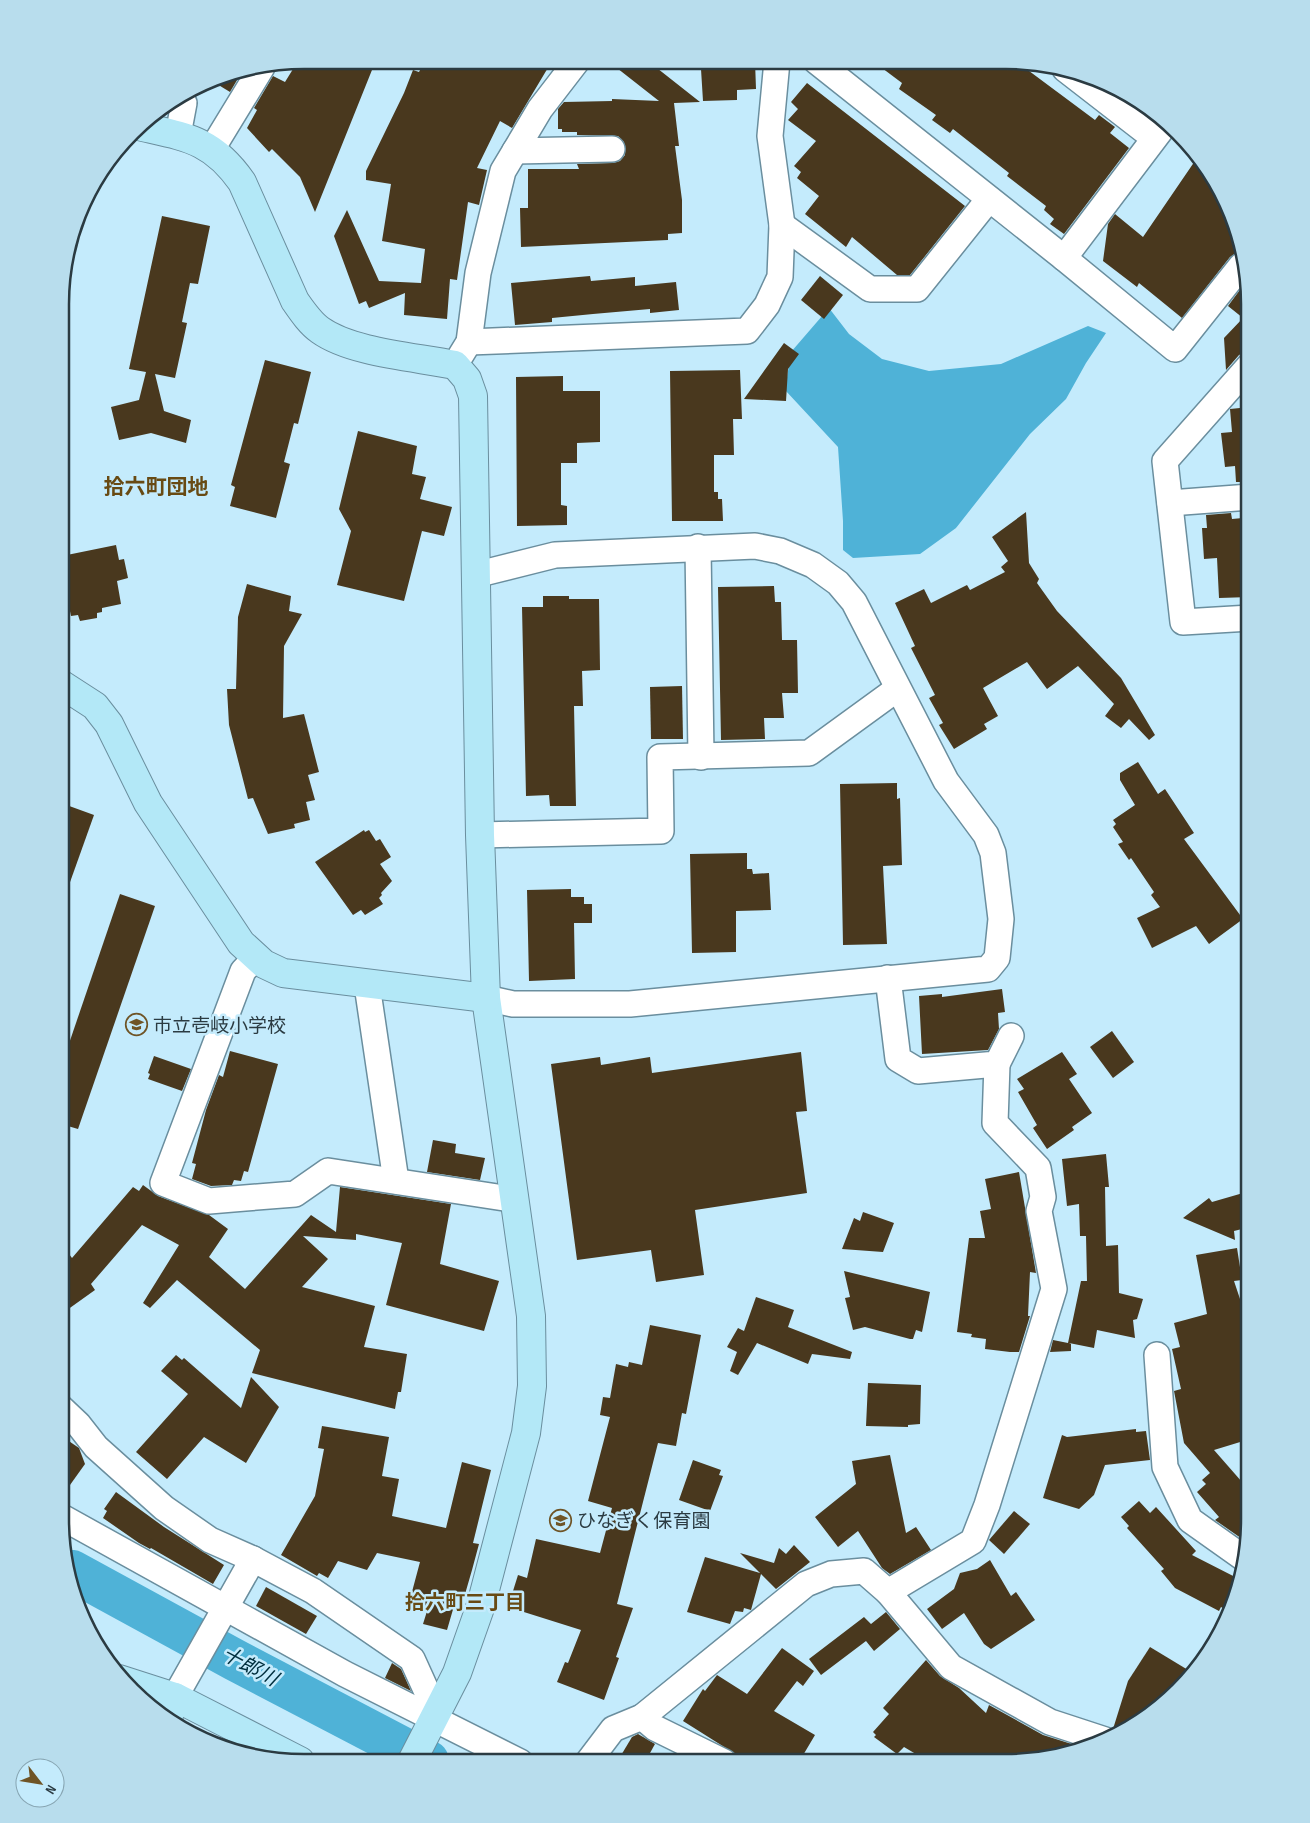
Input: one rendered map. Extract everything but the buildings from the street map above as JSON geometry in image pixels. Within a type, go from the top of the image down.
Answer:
[{"type":"street","points":[[455,365],[469,342],[478,273],[503,171],[540,109],[571,69]]},
{"type":"street","points":[[469,342],[747,331],[767,305],[780,277],[782,225],[770,136],[776,69]]},
{"type":"street","points":[[825,69],[1064,258],[1175,349],[1238,269]]},
{"type":"street","points":[[212,149],[258,73]]},
{"type":"street","points":[[1064,258],[1160,130],[1087,83]]},
{"type":"street","points":[[178,135],[184,101]]},
{"type":"street","points":[[148,128],[195,140],[212,149],[230,165],[242,182],[295,301],[320,331],[356,346],[455,365],[467,379],[473,396],[480,835],[486,998],[531,1316],[533,1378],[526,1433],[481,1605],[457,1672],[416,1754]]},
{"type":"street","points":[[514,151],[612,149]]},
{"type":"street","points":[[782,225],[870,289],[917,289],[989,199]]},
{"type":"street","points":[[1241,375],[1165,461],[1184,622],[1241,619]]},
{"type":"street","points":[[1170,503],[1241,498]]},
{"type":"street","points":[[69,689],[95,706],[109,724],[148,802],[241,943],[264,964],[283,973],[367,985],[486,998],[513,1004],[630,1004],[988,969],[997,958],[1001,919],[993,853],[986,835],[946,781],[854,602],[838,583],[813,565],[780,551],[755,546],[698,547],[555,555],[475,575]]},
{"type":"street","points":[[698,547],[701,757]]},
{"type":"street","points":[[480,835],[661,831],[660,757],[809,753],[897,688]]},
{"type":"street","points":[[256,957],[243,971],[163,1182],[209,1200],[296,1194],[328,1171],[504,1198],[514,1195]]},
{"type":"street","points":[[888,978],[898,1059],[918,1071],[997,1064]]},
{"type":"street","points":[[367,985],[396,1182]]},
{"type":"street","points":[[888,1592],[972,1541],[987,1505],[1054,1289],[1039,1212],[1043,1197],[1038,1168],[995,1123],[997,1064],[1011,1036]]},
{"type":"street","points":[[1157,1354],[1165,1466],[1190,1520],[1238,1554]]},
{"type":"street","points":[[69,1416],[96,1447],[164,1508],[210,1540],[253,1559],[313,1591],[412,1659],[438,1711]]},
{"type":"street","points":[[69,1521],[346,1674],[438,1711],[507,1754]]},
{"type":"street","points":[[171,1709],[225,1607],[253,1559]]},
{"type":"street","points":[[594,1754],[613,1729],[642,1717],[806,1584],[831,1574],[864,1571],[888,1592],[951,1667],[1050,1722],[1095,1737]]},
{"type":"street","points":[[149,1696],[171,1709],[280,1753]]},
{"type":"street","points":[[642,1717],[655,1728],[708,1754]]},
{"type":"water","points":[[829,308],[849,334],[882,359],[929,371],[1001,364],[1088,326],[1106,333],[1086,363],[1066,399],[1030,434],[956,528],[920,554],[853,558],[843,550],[838,447],[785,390],[791,352]]},
{"type":"waterway","name":"十郎川","points":[[75,1573],[235,1660],[415,1754]]},
{"type":"place","name":"市立壱岐小学校","points":[[137,1025]]},
{"type":"place","name":"ひなぎく保育園","points":[[561,1520]]},
{"type":"district","name":"拾六町団地","points":[[156,487]]},
{"type":"district","name":"拾六町三丁目","points":[[465,1602]]}]
